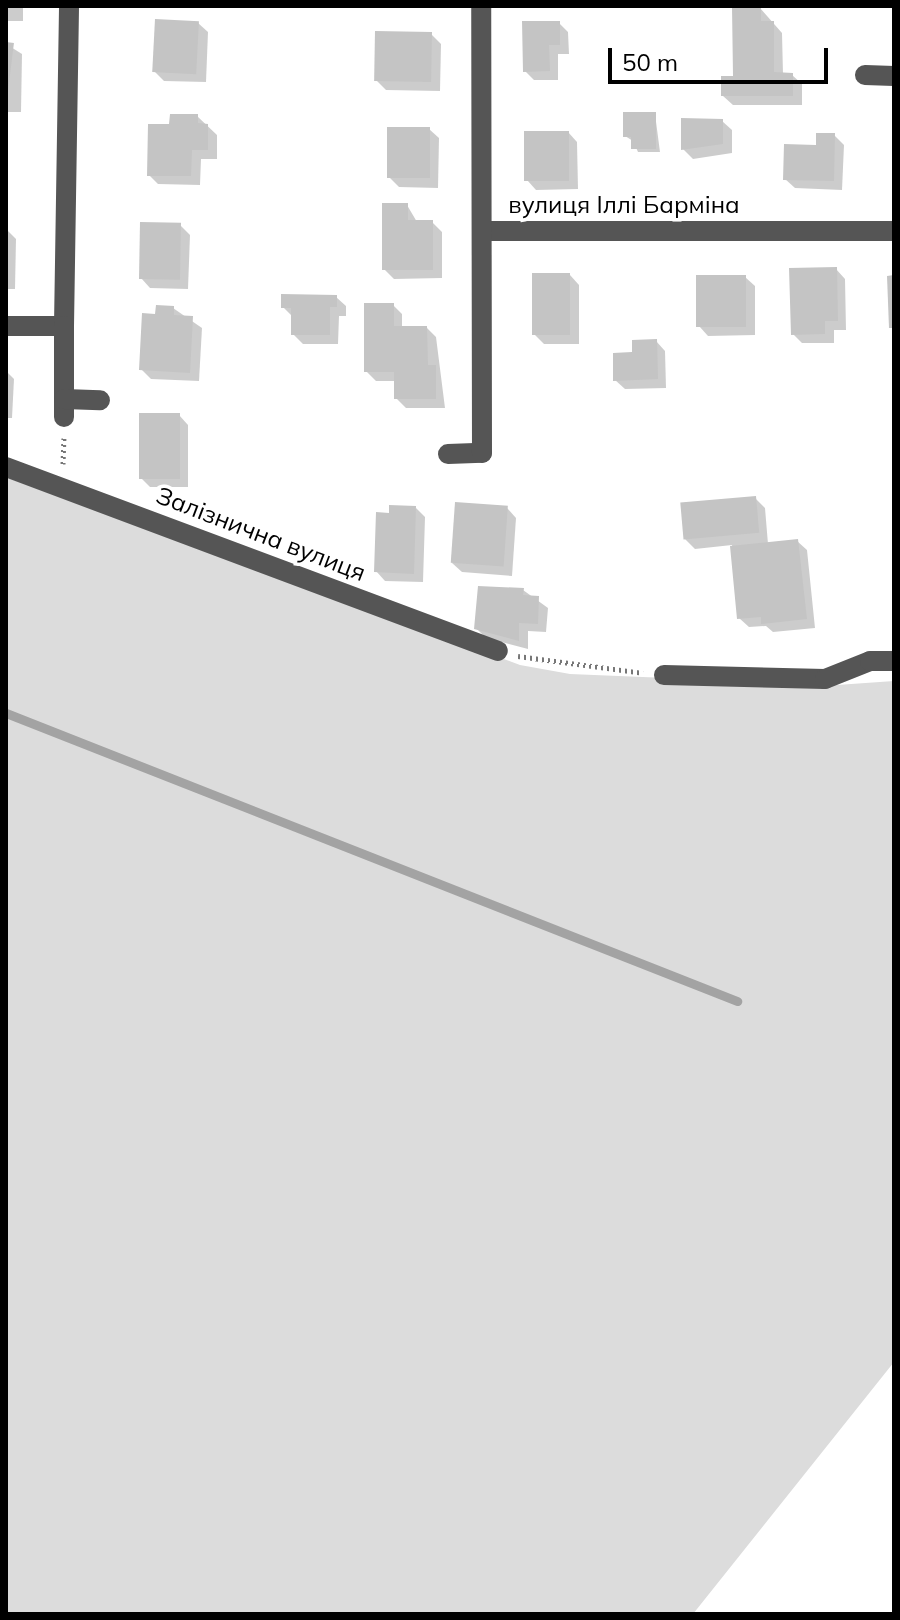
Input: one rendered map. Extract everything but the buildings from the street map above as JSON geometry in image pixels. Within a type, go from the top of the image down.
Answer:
[{"type":"street","points":[[69,6],[64,408],[100,400]]},
{"type":"street","name":"вулиця Іллі Барміна","points":[[481,6],[482,231],[894,231]]},
{"type":"street","points":[[865,75],[894,76]]},
{"type":"street","points":[[448,454],[482,453],[482,231]]},
{"type":"street","points":[[6,326],[64,326]]},
{"type":"street","name":"Залізнична вулиця","points":[[6,467],[498,651]]},
{"type":"street","points":[[664,675],[825,679],[870,661],[894,661]]},
{"type":"path","points":[[60,485],[64,408]]},
{"type":"path","points":[[498,651],[664,675]]},
{"type":"shaded area","points":[[6,477],[520,665],[570,674],[837,685],[894,681],[894,1362],[693,1614],[6,1614]]},
{"type":"waterway","points":[[6,713],[737,1001]]}]
